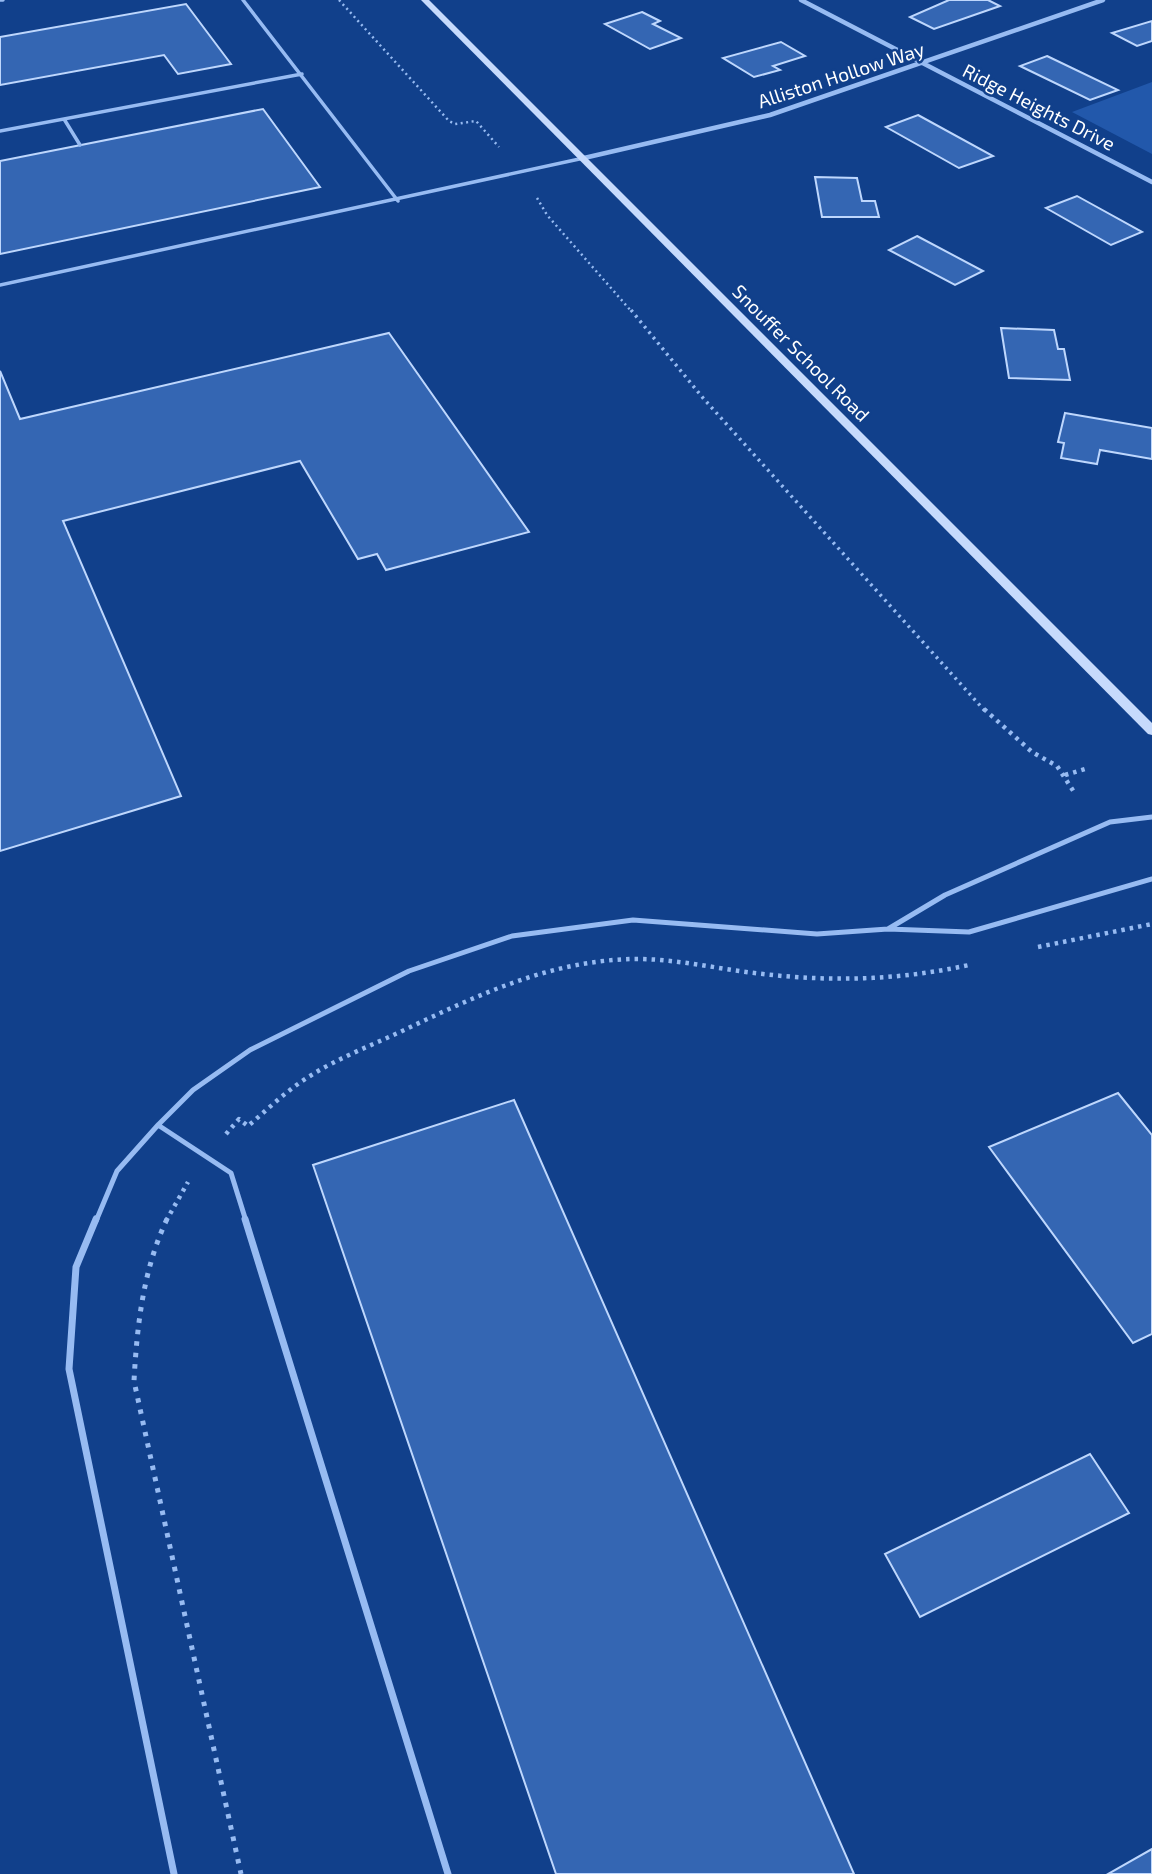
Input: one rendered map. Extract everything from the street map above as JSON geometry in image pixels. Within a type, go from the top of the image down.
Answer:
[{"type":"main road","name":"Snouffer School Road","points":[[425,0],[1152,731]]},
{"type":"street","name":"Ridge Heights Drive","points":[[801,0],[1152,182]]},
{"type":"street","name":"Alliston Hollow Way","points":[[584,158],[770,115],[1102,0]]},
{"type":"lane","points":[[243,0],[398,201]]},
{"type":"lane","points":[[0,131],[302,74]]},
{"type":"lane","points":[[64,119],[80,145]]},
{"type":"lane","points":[[0,285],[398,201],[584,158]]},
{"type":"lane","points":[[888,929],[946,895],[1111,821],[1152,817]]},
{"type":"lane","points":[[174,1874],[69,1369],[76,1267],[117,1171],[158,1125],[193,1090],[250,1050],[409,971],[512,936],[569,926],[633,920],[817,934],[888,929],[969,932],[1152,879]]},
{"type":"lane","points":[[158,1125],[231,1173],[447,1874]]},
{"type":"path","points":[[339,0],[449,121],[454,124],[476,121],[500,151]]},
{"type":"path","points":[[534,194],[547,215],[580,249],[704,398],[989,715],[1032,752],[1057,766],[1074,792]]},
{"type":"path","points":[[1065,775],[1085,769]]},
{"type":"path","points":[[1032,949],[1152,923]]},
{"type":"path","points":[[241,1874],[134,1381],[136,1332],[143,1290],[155,1251],[182,1190],[206,1157],[239,1119],[248,1126],[299,1083],[493,987],[536,972],[576,964],[640,958],[778,976],[847,979],[906,977],[981,962]]},
{"type":"shaded area","points":[[1152,82],[1152,154],[1072,112]]},
{"type":"building","points":[[949,0],[988,0],[1000,6],[934,29],[910,17]]},
{"type":"building","points":[[186,4],[231,64],[178,74],[164,55],[0,85],[0,37]]},
{"type":"building","points":[[642,12],[660,21],[653,24],[681,38],[650,49],[605,24]]},
{"type":"building","points":[[1152,21],[1152,41],[1137,46],[1112,33]]},
{"type":"building","points":[[781,42],[805,56],[773,66],[780,70],[754,77],[723,58]]},
{"type":"building","points":[[1047,56],[1118,90],[1090,100],[1020,66]]},
{"type":"building","points":[[263,109],[320,187],[0,254],[0,161]]},
{"type":"building","points":[[918,115],[993,156],[959,168],[886,127]]},
{"type":"building","points":[[815,177],[857,178],[862,201],[875,201],[879,217],[822,217]]},
{"type":"building","points":[[1077,196],[1142,232],[1111,245],[1046,208]]},
{"type":"building","points":[[917,236],[983,271],[955,285],[889,250]]},
{"type":"building","points":[[1001,328],[1054,330],[1058,349],[1064,349],[1070,380],[1009,378]]},
{"type":"building","points":[[389,333],[529,532],[386,570],[377,554],[358,559],[300,461],[63,521],[181,796],[0,851],[0,371],[20,419]]},
{"type":"building","points":[[1065,413],[1152,428],[1152,459],[1100,450],[1097,464],[1061,458],[1064,443],[1058,442]]},
{"type":"building","points":[[1118,1093],[1152,1135],[1152,1334],[1133,1343],[989,1147]]},
{"type":"building","points":[[514,1100],[854,1874],[556,1874],[313,1165]]},
{"type":"building","points":[[1090,1454],[1129,1513],[920,1617],[885,1554]]},
{"type":"building","points":[[1152,1849],[1152,1874],[1108,1874]]}]
